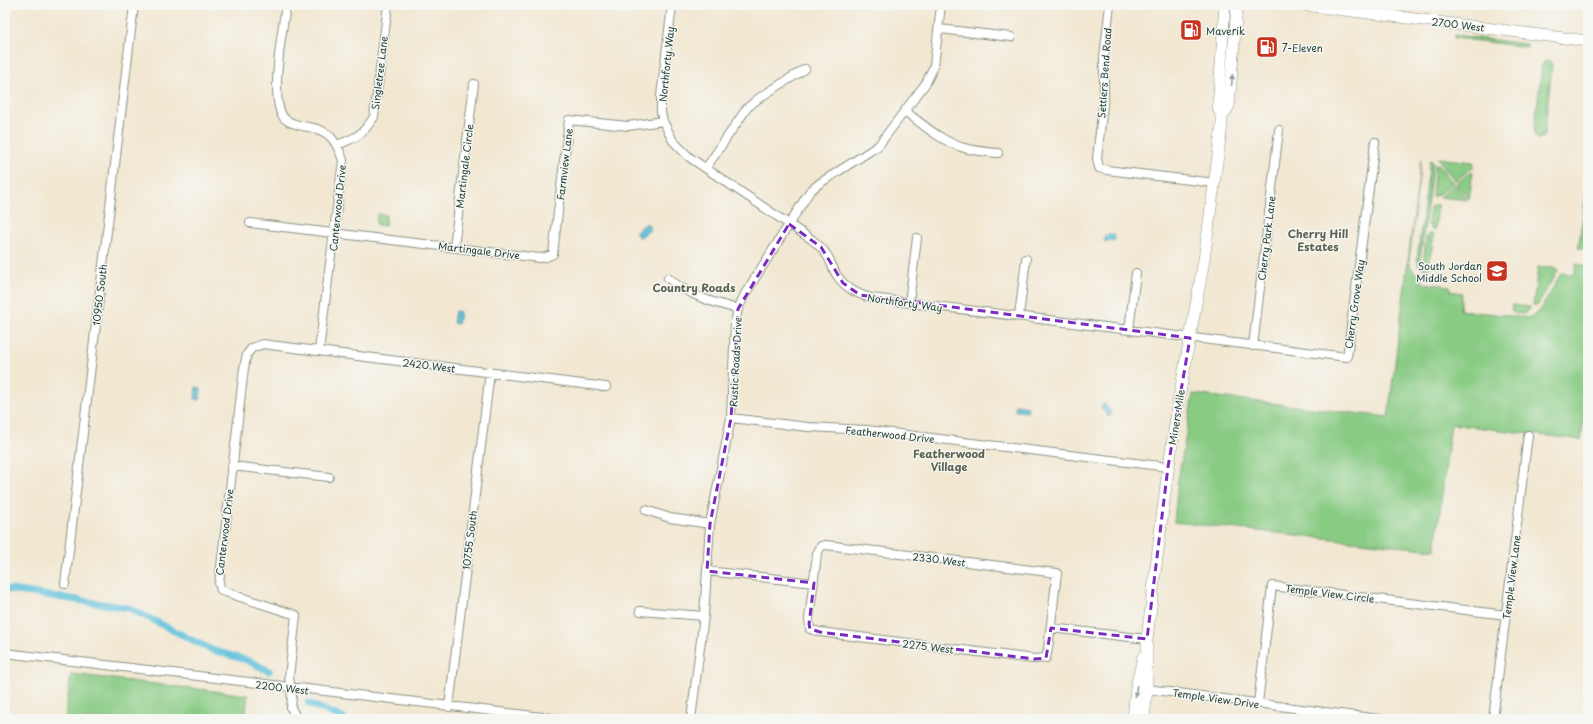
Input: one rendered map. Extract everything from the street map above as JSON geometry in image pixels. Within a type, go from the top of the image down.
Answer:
[{"type":"main road","points":[[1222,117],[1218,108],[1225,5]]},
{"type":"main road","points":[[1222,117],[1230,106],[1237,5]]},
{"type":"main road","name":"2700 West","points":[[1305,5],[1588,41]]},
{"type":"main road","name":"Miners Mile","points":[[1144,719],[1147,689],[1147,639],[1168,467],[1204,260],[1215,183],[1222,117]]},
{"type":"main road","points":[[1133,718],[1136,687],[1147,639]]},
{"type":"street","name":"10950 South","points":[[65,584],[134,5]]},
{"type":"street","points":[[286,5],[276,89],[278,107],[285,119],[300,126],[315,128],[330,135],[337,145]]},
{"type":"street","name":"Singletree Lane","points":[[337,145],[354,139],[365,131],[374,117],[388,5]]},
{"type":"street","name":"Northforty Way","points":[[672,5],[661,96],[661,112],[663,121],[673,141],[680,150],[812,239],[821,247],[836,274],[851,290],[860,295],[871,298],[1190,338]]},
{"type":"street","name":"Rustic Roads Drive","points":[[691,719],[704,616],[710,524],[732,418],[736,324],[738,310],[745,294],[810,191],[878,146],[926,84],[932,72],[941,5]]},
{"type":"street","name":"Settlers Bend Road","points":[[1110,5],[1104,57],[1104,96],[1097,158],[1099,168],[1215,183]]},
{"type":"street","points":[[938,28],[1011,37]]},
{"type":"street","points":[[706,168],[747,108],[759,98],[805,69]]},
{"type":"street","name":"Martingale Circle","points":[[454,247],[474,84]]},
{"type":"street","points":[[905,111],[948,142],[970,150],[998,153]]},
{"type":"street","name":"Farmview Lane","points":[[553,254],[569,120],[628,126],[663,121]]},
{"type":"street","name":"Cherry Park Lane","points":[[1252,346],[1279,130]]},
{"type":"street","name":"Cherry Grove Way","points":[[1190,338],[1347,357],[1375,142]]},
{"type":"street","name":"Canterwood Drive","points":[[319,351],[343,160],[337,145]]},
{"type":"street","name":"Martingale Drive","points":[[250,223],[540,258],[553,254]]},
{"type":"street","points":[[909,303],[917,238]]},
{"type":"street","points":[[1019,316],[1026,259]]},
{"type":"street","points":[[1129,330],[1136,273]]},
{"type":"street","points":[[668,278],[678,287],[694,296],[738,310]]},
{"type":"street","name":"2420 West","points":[[252,348],[263,344],[606,387]]},
{"type":"street","name":"Canterwood Drive","points":[[252,348],[247,354],[244,368],[219,584],[221,590],[228,593],[296,615],[289,677],[291,688]]},
{"type":"street","name":"10755 South","points":[[449,707],[490,372]]},
{"type":"street","name":"Featherwood Drive","points":[[732,418],[808,427],[872,431],[1168,467]]},
{"type":"street","name":"Temple View Lane","points":[[1493,719],[1528,435]]},
{"type":"street","points":[[232,466],[329,477]]},
{"type":"street","points":[[646,510],[670,518],[710,524]]},
{"type":"street","name":"2330 West","points":[[814,582],[817,554],[821,546],[831,545],[1057,574],[1051,628]]},
{"type":"street","points":[[706,571],[814,582]]},
{"type":"street","name":"2275 West","points":[[814,582],[809,619],[810,629],[820,632],[1034,659],[1046,658],[1051,628]]},
{"type":"street","name":"Temple View Circle","points":[[1258,703],[1272,586],[1506,615]]},
{"type":"street","points":[[640,610],[704,616]]},
{"type":"street","points":[[1051,628],[1147,639]]},
{"type":"street","name":"2200 West","points":[[5,653],[559,719]]},
{"type":"street","points":[[291,688],[291,708],[297,719]]},
{"type":"street","name":"Temple View Drive","points":[[1147,689],[1379,719]]},
{"type":"highlighted area","points":[[789,224],[821,247],[843,283],[860,295],[1190,338],[1168,467],[1147,639],[1051,628],[1046,658],[1034,659],[820,632],[810,629],[809,624],[814,583],[707,571],[710,524],[731,418],[738,309]]},
{"type":"green space","points":[[1454,35],[1527,44],[1527,47],[1454,38]]},
{"type":"green space","points":[[1548,60],[1551,62],[1552,66],[1544,135],[1542,138],[1538,139],[1534,134],[1542,64]]},
{"type":"green space","points":[[1438,158],[1474,163],[1473,167],[1455,181]]},
{"type":"green space","points":[[1421,159],[1409,261],[1414,271],[1423,277],[1422,283],[1450,286],[1450,291],[1462,293],[1460,310],[1529,318],[1534,316],[1543,306],[1561,273],[1574,275],[1576,264],[1588,266],[1588,382],[1581,440],[1451,424],[1435,550],[1174,522],[1178,480],[1193,394],[1388,417]]},
{"type":"green space","points":[[1430,160],[1433,163],[1419,266],[1417,260]]},
{"type":"green space","points":[[1438,164],[1453,183],[1436,196],[1432,196],[1435,165]]},
{"type":"green space","points":[[1472,171],[1473,172],[1469,199],[1456,183]]},
{"type":"green space","points":[[1588,181],[1588,250],[1578,248]]},
{"type":"green space","points":[[1455,184],[1467,200],[1439,197]]},
{"type":"green space","points":[[1434,205],[1438,205],[1435,230],[1431,229],[1428,224],[1430,208]]},
{"type":"green space","points":[[377,214],[386,215],[385,226],[376,225]]},
{"type":"green space","points":[[1434,234],[1429,269],[1423,269],[1426,236]]},
{"type":"green space","points":[[1538,267],[1557,268],[1558,270],[1537,306],[1533,305]]},
{"type":"green space","points":[[1512,305],[1530,307],[1530,309],[1524,314],[1514,313],[1511,310]]},
{"type":"green space","points":[[71,674],[248,695],[245,719],[65,719]]},
{"type":"water","points":[[647,223],[651,229],[639,238],[635,232]]},
{"type":"water","points":[[1114,234],[1115,240],[1105,242],[1104,236]]},
{"type":"water","points":[[455,311],[460,312],[458,324],[453,323]]},
{"type":"water","points":[[196,387],[201,388],[200,400],[195,399]]},
{"type":"water","points":[[1105,404],[1112,414],[1108,417],[1101,406]]},
{"type":"water","points":[[1016,405],[1028,407],[1027,412],[1015,411]]},
{"type":"waterway","points":[[5,589],[129,608],[212,650],[249,661],[269,671]]},
{"type":"waterway","points":[[308,703],[345,719]]},
{"type":"place","name":"Maverik","points":[[1191,30]]},
{"type":"place","name":"7-Eleven","points":[[1267,47]]},
{"type":"place","name":"South Jordan Middle School","points":[[1497,271]]},
{"type":"district","name":"Cherry Hill Estates","points":[[1318,239]]},
{"type":"district","name":"Country Roads","points":[[694,287]]},
{"type":"district","name":"Featherwood Village","points":[[949,459]]}]
